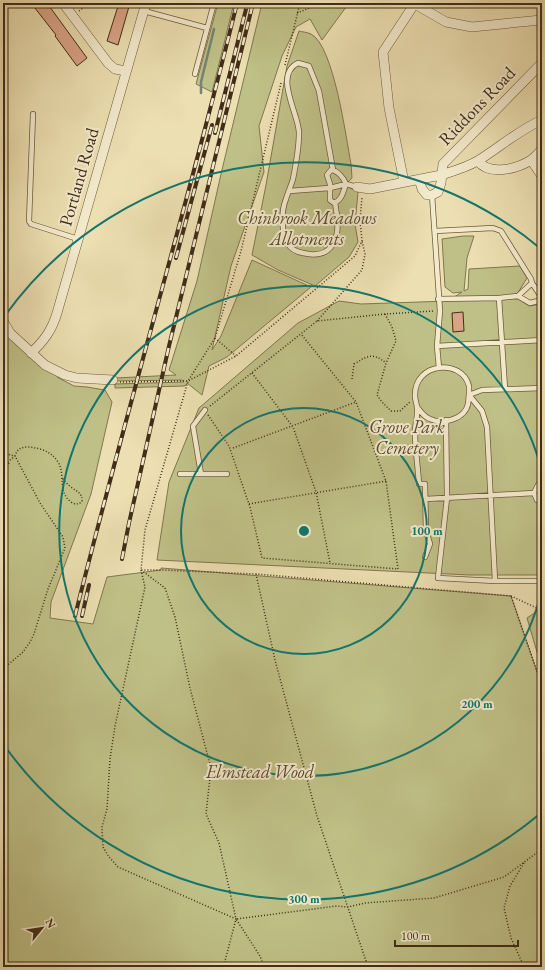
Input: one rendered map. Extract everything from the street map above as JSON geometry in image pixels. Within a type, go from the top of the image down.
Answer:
[{"type":"street","points":[[63,3],[108,64],[115,69],[126,71]]},
{"type":"street","points":[[404,182],[389,108],[383,52],[415,3],[446,22],[472,27],[542,21]]},
{"type":"street","name":"Portland Road","points":[[31,352],[40,344],[53,327],[145,7]]},
{"type":"street","name":"Riddons Road","points":[[432,195],[438,192],[440,188],[443,164],[542,63]]},
{"type":"street","points":[[360,188],[370,189],[442,175],[478,161],[531,125],[542,120]]},
{"type":"street","points":[[478,161],[486,168],[497,169],[516,167],[531,160],[542,149]]},
{"type":"street","points":[[531,160],[542,176]]},
{"type":"street","points":[[420,180],[420,184],[425,193],[429,196],[432,195]]},
{"type":"street","points":[[3,321],[10,333],[45,365],[65,375],[77,378],[116,381]]},
{"type":"lane","points":[[195,74],[214,3]]},
{"type":"lane","points":[[145,7],[208,28]]},
{"type":"lane","points":[[298,63],[309,66],[317,84],[333,170],[344,179],[346,184],[343,195],[335,203],[338,230],[330,249],[318,255],[300,252],[288,244],[284,234],[284,207],[298,150],[299,133],[287,79],[289,70],[298,63]]},
{"type":"lane","points":[[33,114],[29,221],[33,225],[78,239]]},
{"type":"lane","points":[[333,170],[329,171],[327,176],[330,188],[330,200],[332,203],[335,203]]},
{"type":"lane","points":[[289,191],[330,188],[346,184],[360,188]]},
{"type":"lane","points":[[432,195],[440,311],[438,346],[439,368]]},
{"type":"lane","points":[[435,231],[492,228],[501,231],[520,260],[542,299],[530,303],[518,296],[499,298],[438,299]]},
{"type":"lane","points":[[518,296],[532,283]]},
{"type":"lane","points":[[499,298],[505,389]]},
{"type":"lane","points":[[438,346],[542,340]]},
{"type":"lane","points":[[417,407],[422,414],[438,422],[456,419],[463,413],[468,404],[469,385],[464,377],[457,371],[448,367],[430,369],[423,374],[416,385],[415,398],[417,407],[415,432],[419,484],[425,484],[426,531],[430,544],[424,557]]},
{"type":"lane","points":[[468,395],[482,390],[541,388],[542,482],[534,493]]},
{"type":"lane","points":[[468,395],[482,411],[487,427],[495,581]]},
{"type":"lane","points":[[201,474],[193,426],[205,410]]},
{"type":"lane","points":[[446,420],[447,498],[438,578],[495,581],[542,581]]},
{"type":"lane","points":[[180,474],[227,474]]},
{"type":"lane","points":[[426,499],[534,493]]},
{"type":"lane","points":[[534,493],[537,500],[542,502]]},
{"type":"path","points":[[73,16],[90,3]]},
{"type":"path","points":[[284,66],[300,3]]},
{"type":"path","points":[[297,13],[322,3]]},
{"type":"path","points":[[281,82],[241,251],[215,338],[188,381],[145,530],[141,570],[145,587],[112,746],[107,809],[102,827],[103,847],[118,867],[236,919],[337,906],[348,907],[365,903],[434,898],[504,877],[542,849]]},
{"type":"path","points":[[301,334],[356,402],[386,481],[398,569],[262,558],[249,504],[229,446],[205,410],[317,321],[362,270],[365,254],[362,241],[360,215],[360,188]]},
{"type":"path","points":[[116,381],[188,381],[236,356],[355,256],[362,241]]},
{"type":"path","points":[[317,321],[385,314],[440,311]]},
{"type":"path","points":[[385,314],[392,327],[396,341],[386,363],[377,395],[391,411],[400,411],[415,398]]},
{"type":"path","points":[[215,338],[236,356]]},
{"type":"path","points":[[352,379],[354,364],[364,358],[373,356],[380,358],[386,363]]},
{"type":"path","points":[[252,373],[293,426],[316,492],[330,564]]},
{"type":"path","points":[[233,448],[356,402]]},
{"type":"path","points":[[3,466],[15,456],[17,450],[22,447],[45,451],[54,457],[58,462],[62,477],[63,490],[66,497],[76,504],[82,502],[82,496],[79,492],[70,487],[62,477]]},
{"type":"path","points":[[3,452],[15,456],[40,503],[63,537],[65,548],[48,589],[34,634],[30,642],[23,652],[3,669]]},
{"type":"path","points":[[3,471],[12,459]]},
{"type":"path","points":[[249,504],[386,481]]},
{"type":"path","points":[[141,570],[256,574],[511,596],[542,610]]},
{"type":"path","points":[[141,570],[165,588],[175,617],[190,688],[211,768],[206,814],[219,843],[236,919],[260,956],[264,967]]},
{"type":"path","points":[[256,574],[275,660],[317,816],[368,967]]},
{"type":"path","points":[[511,596],[542,685]]},
{"type":"path","points":[[524,863],[510,886],[504,908],[511,938],[524,967]]},
{"type":"path","points":[[226,967],[225,961],[236,919]]},
{"type":"green space","points":[[218,3],[234,3],[212,92],[196,84]]},
{"type":"green space","points":[[262,3],[349,3],[322,40],[310,19],[296,27],[282,56],[259,126],[264,172],[231,266],[212,350],[221,336],[252,260],[311,287],[227,357],[209,366],[202,395],[187,383],[185,386],[115,388],[115,384],[184,382],[182,380],[115,381],[116,378],[176,375],[169,370],[197,281]]},
{"type":"green space","name":"Chinbrook Meadows Allotments","points":[[299,31],[311,34],[319,42],[326,56],[338,94],[351,164],[352,178],[348,182],[348,187],[358,192],[355,224],[358,242],[349,257],[315,286],[278,270],[252,255],[287,66]]},
{"type":"green space","name":"Grove Park Cemetery","points":[[474,236],[467,258],[464,291],[468,289],[469,269],[520,266],[527,278],[514,299],[518,299],[529,306],[542,304],[542,575],[470,575],[157,560],[169,482],[199,408],[298,323],[339,301],[361,304],[448,301],[462,292],[453,293],[445,287],[442,239]]},
{"type":"green space","name":"Elmstead Wood","points":[[3,325],[58,375],[57,377],[74,386],[105,390],[112,402],[91,494],[51,602],[50,618],[93,624],[107,577],[161,570],[161,568],[511,596],[542,686],[542,967],[3,967]]},
{"type":"green space","points":[[542,608],[542,669],[527,618]]},
{"type":"building","points":[[31,3],[47,3],[87,58],[77,66],[55,36],[56,35]]},
{"type":"building","points":[[119,3],[130,3],[118,45],[107,41]]},
{"type":"building","points":[[463,312],[464,331],[453,332],[452,313]]},
{"type":"waterway","points":[[201,93],[201,82],[214,29]]},
{"type":"railway","points":[[75,616],[198,156],[237,3]]},
{"type":"railway","points":[[122,559],[169,346],[253,3]]},
{"type":"railway","points":[[215,133],[247,5]]},
{"type":"railway","points":[[176,258],[212,125]]},
{"type":"railway","points":[[82,616],[89,585]]}]
